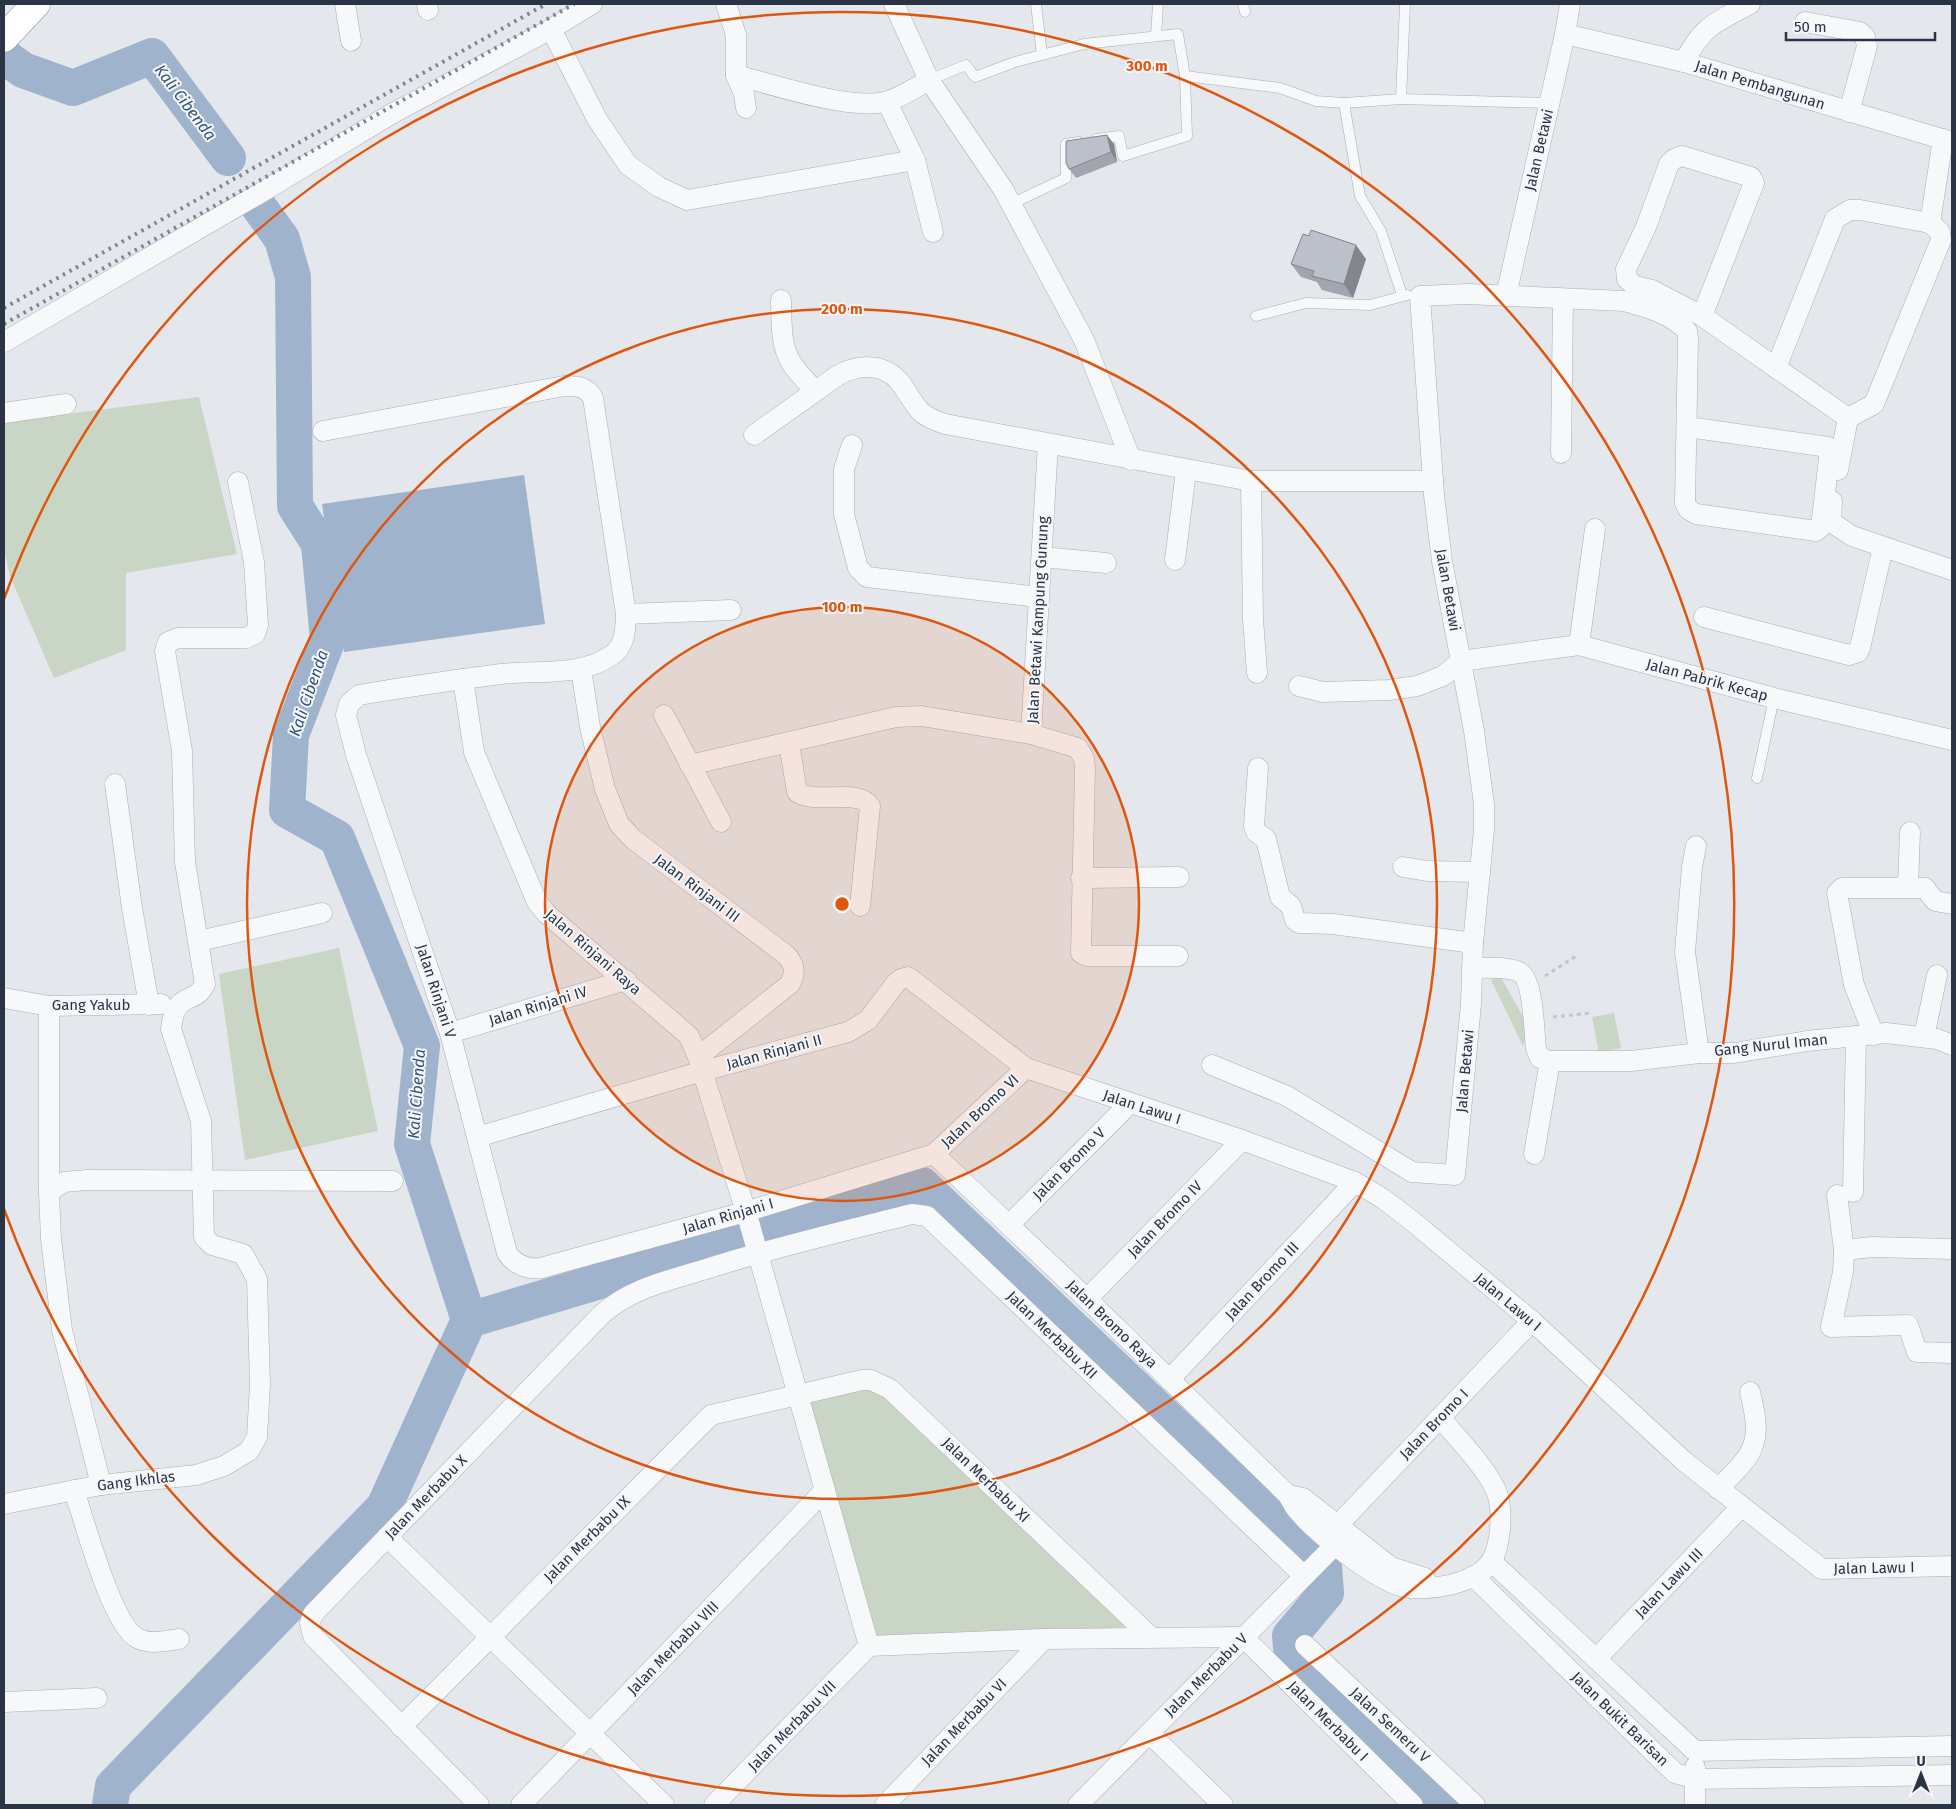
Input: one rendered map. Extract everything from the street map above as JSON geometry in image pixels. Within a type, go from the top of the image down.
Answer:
[{"type":"highway","points":[[4,38],[36,4]]},
{"type":"street","points":[[345,4],[351,41]]},
{"type":"street","points":[[4,342],[262,192],[393,113],[592,4]]},
{"type":"street","points":[[726,4],[736,35],[736,74],[744,94],[746,108]]},
{"type":"street","points":[[894,4],[930,80],[1011,204],[1084,340],[1131,460]]},
{"type":"street","name":"Jalan Betawi","points":[[1506,296],[1565,34],[1570,4]]},
{"type":"street","points":[[1684,62],[1693,45],[1706,28],[1750,4]]},
{"type":"street","points":[[1805,22],[1860,32],[1865,37],[1867,46],[1849,112]]},
{"type":"street","points":[[551,28],[598,119],[628,165],[659,187],[687,200],[915,160]]},
{"type":"street","name":"Jalan Pembangunan","points":[[1565,34],[1684,62],[1948,141]]},
{"type":"street","points":[[736,74],[839,101],[887,102],[930,80]]},
{"type":"street","points":[[887,102],[915,160],[933,232]]},
{"type":"street","points":[[1930,223],[1948,141]]},
{"type":"street","points":[[1702,316],[1754,183],[1751,178],[1682,156],[1674,159],[1669,164],[1646,227],[1626,269],[1627,279],[1634,286],[1652,290],[1702,316],[1848,418]]},
{"type":"street","points":[[1776,368],[1835,218],[1850,210],[1860,210],[1930,223],[1940,232],[1941,240],[1874,404],[1848,418]]},
{"type":"street","points":[[1411,295],[1506,296],[1624,301],[1650,307],[1683,326],[1687,331],[1688,427],[1685,503],[1688,509],[1696,514],[1816,531],[1821,527],[1830,450],[1825,445],[1688,427]]},
{"type":"street","name":"Jalan Betawi","points":[[1212,1065],[1287,1096],[1412,1172],[1455,1175],[1471,1004],[1473,943],[1484,804],[1474,731],[1442,561],[1411,295]]},
{"type":"street","points":[[1562,453],[1563,299]]},
{"type":"street","points":[[781,300],[786,355],[798,374],[816,391]]},
{"type":"street","points":[[754,435],[848,370],[866,366],[877,368],[897,379],[920,411],[929,418],[945,424],[1186,471],[1251,481],[1432,481]]},
{"type":"street","points":[[323,431],[564,386],[579,386],[590,392],[593,398],[626,614],[624,639],[621,646],[601,662],[581,669],[515,673],[463,679]]},
{"type":"street","points":[[4,413],[66,404]]},
{"type":"street","points":[[1848,418],[1830,514],[1831,522],[1852,536],[1952,570]]},
{"type":"street","name":"Jalan Betawi Kampung Gunung","points":[[1048,444],[1031,734],[1078,748],[1084,759],[1081,878],[1082,953],[1087,956],[1178,956]]},
{"type":"street","points":[[852,446],[844,470],[844,514],[858,568],[867,577],[1038,597]]},
{"type":"street","points":[[1175,560],[1186,471]]},
{"type":"street","points":[[1251,481],[1252,619],[1256,673]]},
{"type":"street","points":[[204,1181],[201,1122],[171,1029],[178,1003],[202,991],[205,984],[185,862],[182,751],[165,651],[168,642],[178,638],[246,638],[255,634],[258,625],[254,562],[238,482]]},
{"type":"street","points":[[1579,645],[1595,529]]},
{"type":"street","points":[[1704,617],[1849,655],[1854,654],[1860,648],[1883,547]]},
{"type":"street","points":[[1042,557],[1106,563]]},
{"type":"street","points":[[626,614],[731,610]]},
{"type":"street","name":"Jalan Pabrik Kecap","points":[[1461,661],[1579,645],[1774,698],[1952,740]]},
{"type":"street","points":[[1299,686],[1323,692],[1389,690],[1417,686],[1443,676],[1461,661]]},
{"type":"street","name":"Jalan Rinjani III","points":[[581,669],[590,727],[605,789],[619,824],[633,839],[786,955],[794,967],[795,976],[790,984],[701,1064]]},
{"type":"street","name":"Jalan Rinjani V","points":[[463,679],[359,695],[349,704],[346,715],[364,780],[450,1033],[507,1253],[521,1265]]},
{"type":"street","name":"Jalan Rinjani Raya","points":[[463,679],[474,752],[531,891],[547,914],[689,1036],[701,1064],[747,1217],[869,1646]]},
{"type":"street","points":[[664,715],[721,822]]},
{"type":"street","points":[[690,765],[896,717],[921,716],[1031,734]]},
{"type":"street","points":[[789,743],[796,792],[807,798],[859,798],[870,806],[860,906]]},
{"type":"street","points":[[1258,768],[1254,826],[1256,832],[1266,839],[1280,897],[1291,906],[1295,920],[1299,923],[1332,924],[1473,943]]},
{"type":"street","points":[[115,784],[132,908],[149,1005]]},
{"type":"street","points":[[1908,887],[1910,832]]},
{"type":"street","points":[[1696,846],[1692,867],[1684,952],[1699,1053]]},
{"type":"street","points":[[1403,867],[1427,871],[1480,872]]},
{"type":"street","points":[[1081,878],[1179,877]]},
{"type":"street","points":[[1952,904],[1935,900],[1925,888],[1842,888],[1836,893],[1865,1036],[1845,1194],[1843,1272],[1831,1327],[1908,1325],[1918,1352],[1952,1353]]},
{"type":"street","points":[[199,941],[322,913]]},
{"type":"street","points":[[1472,968],[1516,971],[1521,973],[1529,985],[1538,1056],[1550,1061],[1534,1154]]},
{"type":"street","points":[[1924,1037],[1937,975]]},
{"type":"street","name":"Jalan Rinjani II","points":[[477,1137],[701,1064],[848,1032],[868,1020],[896,983],[901,979],[908,978],[915,980],[1026,1068]]},
{"type":"street","name":"Jalan Rinjani IV","points":[[450,1033],[626,980]]},
{"type":"street","name":"Gang Yakub","points":[[4,998],[49,1006],[178,1003]]},
{"type":"street","points":[[49,1006],[49,1192],[51,1239],[62,1330],[101,1485]]},
{"type":"street","name":"Gang Nurul Iman","points":[[1550,1061],[1631,1061],[1699,1053],[1734,1053],[1807,1041],[1886,1033],[1937,1039],[1952,1045]]},
{"type":"street","name":"Jalan Lawu I","points":[[1026,1068],[1242,1140],[1354,1182],[1411,1220],[1532,1321],[1684,1462],[1822,1569],[1952,1566]]},
{"type":"street","name":"Jalan Bromo VI","points":[[934,1154],[1026,1068]]},
{"type":"street","name":"Jalan Bromo V","points":[[1009,1225],[1130,1103]]},
{"type":"street","name":"Jalan Bromo IV","points":[[1087,1299],[1242,1140]]},
{"type":"street","name":"Jalan Rinjani I","points":[[521,1265],[541,1268],[747,1217],[934,1154]]},
{"type":"street","name":"Jalan Bromo Raya","points":[[934,1154],[1087,1299],[1288,1495],[1303,1498],[1334,1540],[1391,1567],[1430,1580],[1464,1579]]},
{"type":"street","points":[[49,1192],[64,1182],[87,1180],[393,1181]]},
{"type":"street","name":"Gang Ikhlas","points":[[4,1504],[101,1485],[196,1475],[224,1466],[249,1451],[257,1437],[260,1385],[257,1279],[242,1254],[212,1245],[204,1237],[204,1181]]},
{"type":"street","name":"Jalan Bromo III","points":[[1169,1380],[1354,1182]]},
{"type":"street","name":"Jalan Merbabu XII","points":[[756,1249],[912,1214],[927,1216],[1308,1572]]},
{"type":"street","points":[[1844,1250],[1872,1247],[1952,1249]]},
{"type":"street","name":"Jalan Merbabu X","points":[[479,1805],[313,1636],[310,1623],[318,1607],[618,1299],[646,1287],[756,1249]]},
{"type":"street","name":"Jalan Bromo I","points":[[1334,1540],[1440,1418],[1532,1321]]},
{"type":"street","name":"Jalan Merbabu XI","points":[[798,1394],[862,1380],[878,1382],[890,1389],[1150,1637]]},
{"type":"street","points":[[1718,1490],[1747,1459],[1755,1442],[1756,1417],[1750,1392]]},
{"type":"street","name":"Jalan Merbabu IX","points":[[401,1727],[711,1416],[798,1394]]},
{"type":"street","points":[[1440,1418],[1469,1450],[1497,1492],[1501,1512],[1500,1531],[1491,1561],[1464,1579]]},
{"type":"street","points":[[74,1490],[113,1605],[125,1626],[135,1637],[145,1642],[179,1639]]},
{"type":"street","name":"Jalan Merbabu VIII","points":[[521,1805],[825,1490]]},
{"type":"street","name":"Jalan Lawu III","points":[[1596,1659],[1742,1507]]},
{"type":"street","points":[[387,1538],[664,1805]]},
{"type":"street","name":"Jalan Merbabu V","points":[[1078,1805],[1308,1572],[1334,1540]]},
{"type":"street","name":"Jalan Bukit Barisan","points":[[1491,1561],[1695,1750]]},
{"type":"street","name":"Jalan Bukit Barisan","points":[[1464,1579],[1675,1772],[1695,1780],[1952,1775]]},
{"type":"street","points":[[869,1646],[1044,1639],[1243,1637]]},
{"type":"street","name":"Jalan Merbabu I","points":[[1243,1637],[1413,1805]]},
{"type":"street","name":"Jalan Merbabu VI","points":[[885,1805],[1044,1639]]},
{"type":"street","name":"Jalan Semeru V","points":[[1305,1645],[1474,1805]]},
{"type":"street","name":"Jalan Merbabu VII","points":[[714,1805],[869,1646]]},
{"type":"street","points":[[4,1702],[97,1698]]},
{"type":"street","points":[[1149,1733],[1223,1805]]},
{"type":"street","points":[[1695,1805],[1695,1750],[1952,1746]]},
{"type":"lane","points":[[1036,4],[1042,55]]},
{"type":"lane","points":[[1156,36],[1158,4]]},
{"type":"lane","points":[[1401,99],[1405,4]]},
{"type":"lane","points":[[930,80],[966,65],[975,76],[1084,44],[1178,34],[1185,76],[1187,136],[1123,156],[1119,136],[1066,144],[1066,178],[1011,204]]},
{"type":"lane","points":[[1185,76],[1280,88],[1316,101],[1344,104],[1401,99],[1549,103]]},
{"type":"lane","points":[[1256,316],[1306,303],[1370,305],[1411,295],[1381,231],[1360,196],[1344,104]]},
{"type":"lane","points":[[1757,778],[1774,698]]},
{"type":"path","points":[[1529,985],[1576,956]]},
{"type":"path","points":[[1533,1020],[1591,1013]]},
{"type":"green space","points":[[199,397],[237,554],[126,573],[126,650],[54,678],[10,576],[4,550],[4,422]]},
{"type":"green space","points":[[339,948],[378,1131],[245,1160],[219,974]]},
{"type":"green space","points":[[1501,977],[1529,1028],[1523,1046],[1491,980]]},
{"type":"green space","points":[[1614,1013],[1621,1048],[1599,1053],[1592,1017]]},
{"type":"green space","points":[[874,1388],[1129,1627],[876,1639],[808,1402]]},
{"type":"water","points":[[524,475],[545,624],[344,652],[322,504]]},
{"type":"building","points":[[1107,135],[1111,152],[1069,169],[1066,163],[1066,141]]},
{"type":"building","points":[[1311,230],[1356,245],[1344,284],[1312,276],[1314,271],[1291,264],[1303,234],[1309,236]]},
{"type":"waterway","name":"Kali Cibenda","points":[[4,56],[23,70],[73,88],[152,56],[228,158]]},
{"type":"waterway","name":"Kali Cibenda","points":[[259,207],[282,239],[293,277],[295,506],[319,544],[328,639],[291,735],[287,810],[337,838],[422,1046],[412,1144],[469,1320]]},
{"type":"waterway","points":[[110,1805],[113,1786],[384,1507],[469,1320],[922,1185],[1324,1567],[1326,1593],[1290,1636],[1292,1657],[1443,1805]]},
{"type":"railway","points":[[4,308],[546,4]]},
{"type":"railway","points":[[4,324],[574,4]]}]
